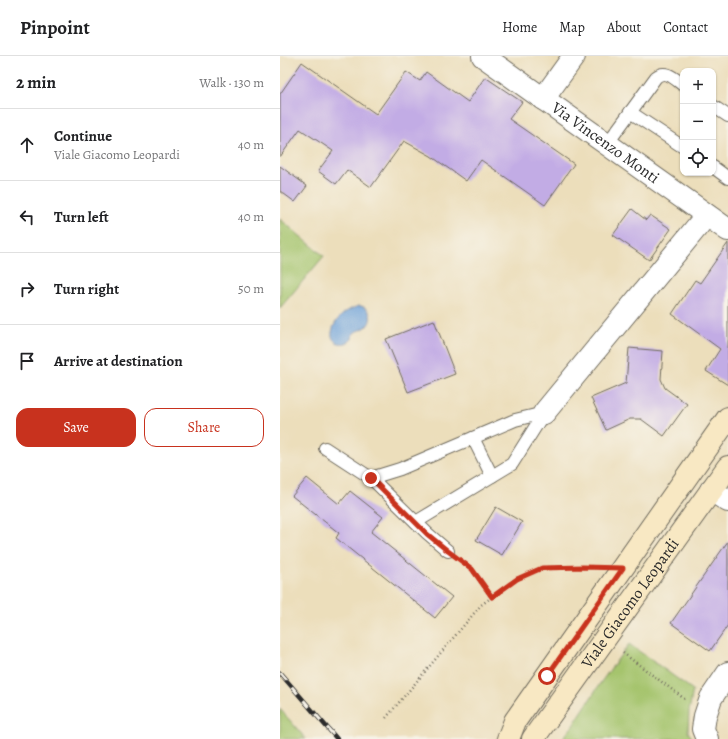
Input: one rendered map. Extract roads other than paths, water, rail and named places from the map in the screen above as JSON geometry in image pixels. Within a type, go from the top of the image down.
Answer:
[{"type":"main road","name":"Viale Giacomo Leopardi","points":[[508,739],[515,721],[728,418]]},
{"type":"main road","name":"Viale Giacomo Leopardi","points":[[533,739],[605,639],[720,496],[728,467]]},
{"type":"street","name":"Via Vincenzo Monti","points":[[482,56],[728,230]]},
{"type":"street","points":[[544,99],[574,56]]},
{"type":"street","points":[[544,413],[705,214]]},
{"type":"street","points":[[707,739],[703,729],[705,716],[711,698],[728,674]]},
{"type":"lane","points":[[607,144],[658,75],[668,74],[680,83]]},
{"type":"lane","points":[[716,108],[728,116]]},
{"type":"lane","points":[[630,112],[680,145]]},
{"type":"lane","points":[[716,169],[728,178]]},
{"type":"lane","points":[[371,478],[400,469],[515,420],[544,413]]},
{"type":"lane","points":[[416,522],[512,464],[544,413]]},
{"type":"lane","points":[[473,438],[492,476]]},
{"type":"lane","points":[[325,448],[371,478],[427,534],[448,551]]},
{"type":"water","points":[[359,306],[364,307],[370,314],[368,325],[354,333],[352,339],[346,343],[336,342],[332,336],[335,323],[346,312]]},
{"type":"railway","points":[[280,673],[337,739]]}]
